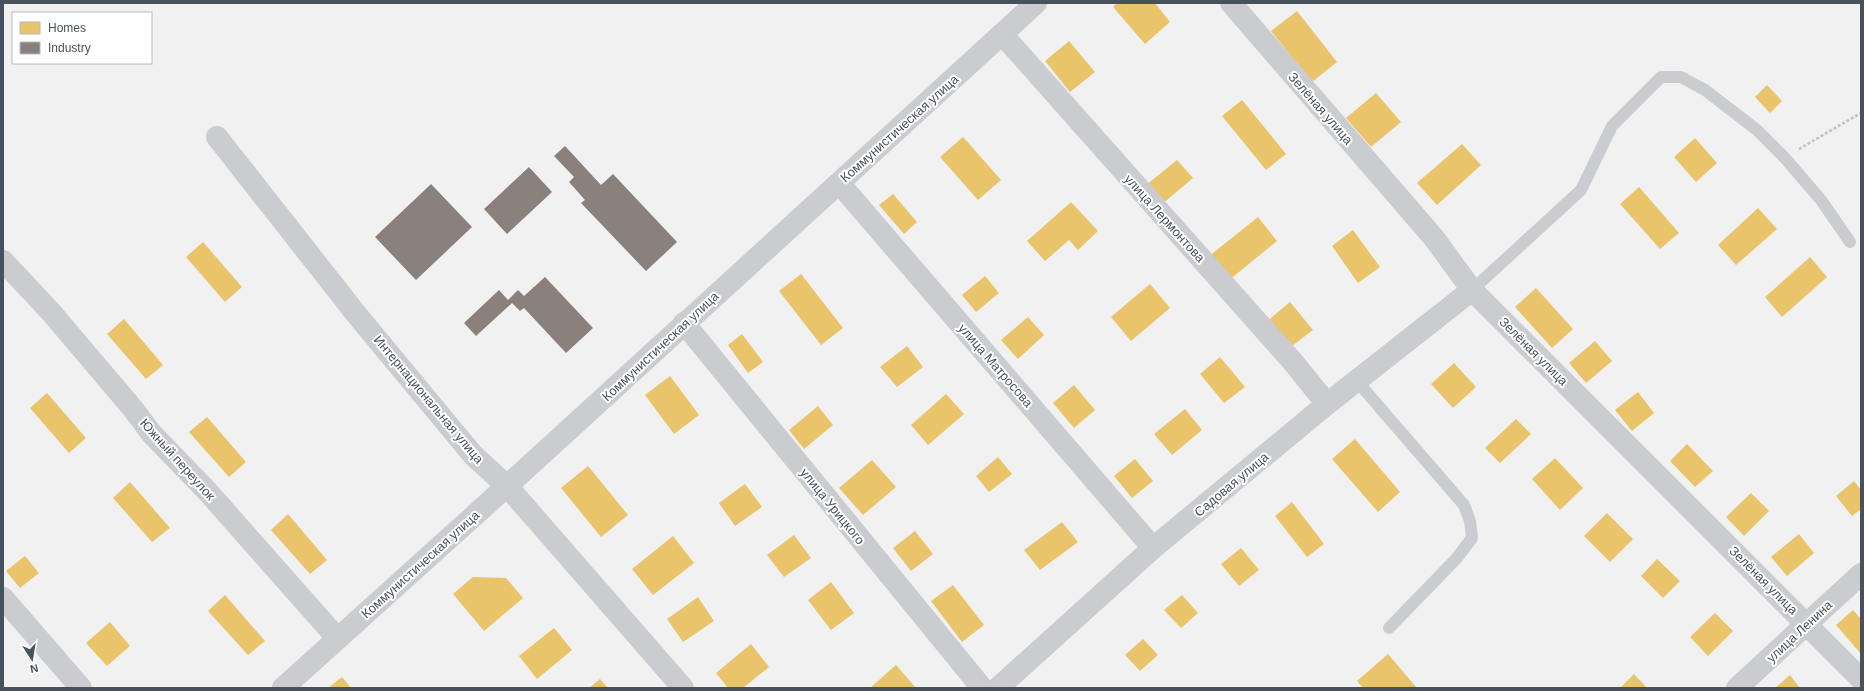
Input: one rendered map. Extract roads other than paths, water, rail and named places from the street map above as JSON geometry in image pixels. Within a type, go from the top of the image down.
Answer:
[{"type":"street","name":"Коммунистическая улица","points":[[283,688],[508,486],[684,323],[1036,3]]},
{"type":"street","name":"Зелёная улица","points":[[1231,3],[1434,238],[1472,290],[1807,623],[1861,679]]},
{"type":"street","name":"улица Лермонтова","points":[[1002,34],[1293,362],[1327,404]]},
{"type":"street","name":"Интернациональная улица","points":[[218,137],[357,315],[473,455],[508,486],[683,688]]},
{"type":"street","name":"улица Матросова","points":[[839,183],[1154,548]]},
{"type":"street","name":"Южный переулок","points":[[3,261],[55,317],[134,410],[151,433],[208,492],[337,638]]},
{"type":"street","name":"Садовая улица","points":[[998,688],[1154,548],[1356,380],[1472,290]]},
{"type":"street","name":"улица Урицкого","points":[[684,323],[982,688]]},
{"type":"street","name":"улица Ленина","points":[[1737,688],[1861,574]]},
{"type":"street","points":[[3,598],[81,688]]},
{"type":"lane","points":[[1472,290],[1581,190],[1612,126],[1661,77],[1681,77],[1705,90],[1757,130],[1785,158],[1821,200],[1850,242]]},
{"type":"lane","points":[[1356,380],[1464,505],[1470,521],[1472,538],[1460,554],[1390,628]]}]
